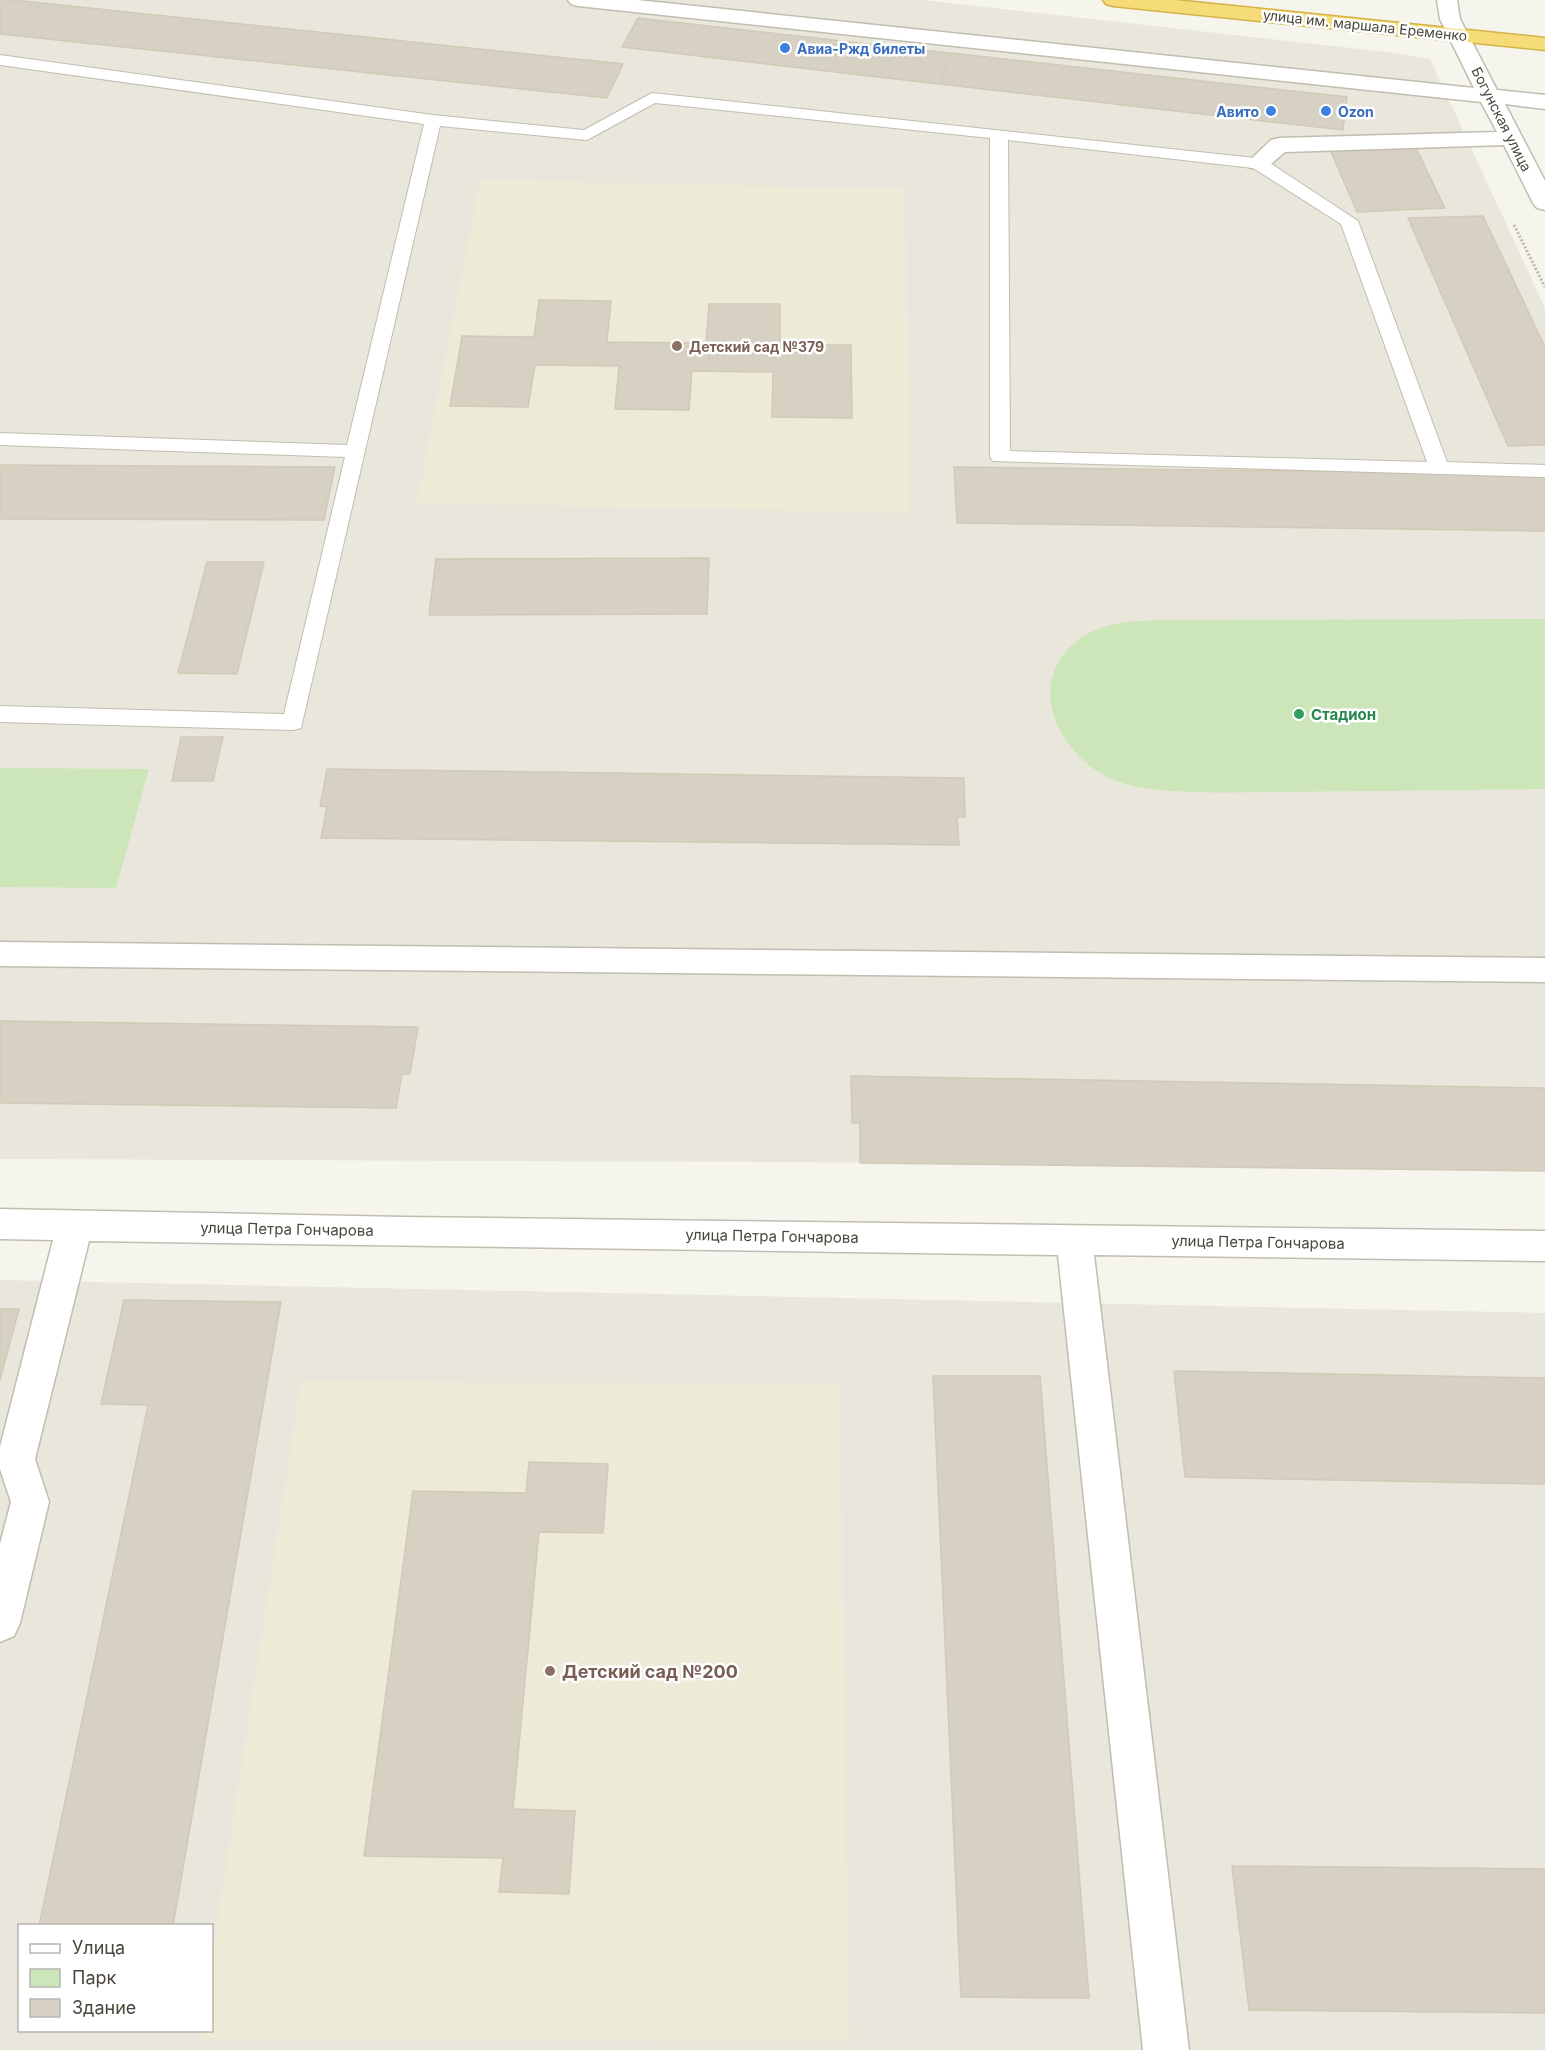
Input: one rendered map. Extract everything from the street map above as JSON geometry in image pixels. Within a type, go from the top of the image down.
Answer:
[{"type":"highway","name":"улица им. маршала Еременко","points":[[1113,0],[1451,18],[1545,44]]},
{"type":"highway","name":"улица им. маршала Еременко","points":[[1278,0],[1545,30]]},
{"type":"street","points":[[578,0],[1545,102]]},
{"type":"street","name":"Богунская улица","points":[[1451,18],[1545,203]]},
{"type":"street","points":[[1258,163],[1279,145],[1513,138]]},
{"type":"street","points":[[0,954],[1545,970]]},
{"type":"street","name":"улица Петра Гончарова","points":[[0,1224],[1545,1246]]},
{"type":"street","points":[[0,1623],[30,1502],[8,1459],[75,1226]]},
{"type":"street","points":[[1074,1240],[1166,2050]]},
{"type":"lane","points":[[0,60],[433,120],[586,135],[652,98],[1258,163],[1349,221],[1439,468]]},
{"type":"lane","points":[[0,714],[292,722],[433,120]]},
{"type":"lane","points":[[999,134],[1000,457],[1545,471]]},
{"type":"lane","points":[[0,439],[355,451]]},
{"type":"shaded area","points":[[0,0],[922,0],[1396,53],[1430,59],[1545,308],[1545,1165],[0,1159]]},
{"type":"shaded area","name":"Детский сад №379","points":[[480,180],[905,189],[910,513],[417,503]]},
{"type":"shaded area","points":[[0,1280],[1545,1313],[1545,2050],[0,2050]]},
{"type":"shaded area","name":"Детский сад №200","points":[[301,1381],[840,1385],[849,2041],[199,2039],[200,2032],[213,2032],[213,1950]]},
{"type":"green space","name":"Стадион","points":[[1545,619],[1545,789],[1222,793],[1136,786],[1119,782],[1099,773],[1082,759],[1067,742],[1057,723],[1051,703],[1051,682],[1058,662],[1073,644],[1083,637],[1115,624],[1163,620]]},
{"type":"green space","points":[[0,768],[149,769],[116,888],[0,887]]},
{"type":"building","points":[[0,0],[623,64],[607,98],[0,34]]},
{"type":"building","points":[[638,18],[949,53],[938,84],[622,47]]},
{"type":"building","points":[[951,53],[1347,97],[1343,130],[940,84]]},
{"type":"building","points":[[1414,144],[1445,208],[1357,212],[1329,147]]},
{"type":"building","points":[[1483,216],[1545,347],[1545,445],[1508,446],[1408,218]]},
{"type":"building","points":[[539,300],[611,301],[607,342],[706,343],[709,304],[780,304],[780,345],[851,345],[852,418],[772,417],[773,372],[692,371],[689,410],[615,409],[619,366],[535,365],[528,407],[450,406],[462,336],[534,337]]},
{"type":"building","points":[[0,465],[335,467],[324,520],[0,519]]},
{"type":"building","points":[[954,467],[1545,474],[1545,531],[957,523]]},
{"type":"building","points":[[709,558],[707,614],[429,615],[436,559]]},
{"type":"building","points":[[207,562],[264,562],[237,674],[178,673]]},
{"type":"building","points":[[181,737],[223,737],[213,781],[172,781]]},
{"type":"building","points":[[327,769],[964,778],[965,817],[957,817],[959,845],[321,838],[327,807],[320,806]]},
{"type":"building","points":[[0,1021],[418,1027],[410,1074],[402,1074],[396,1108],[0,1103]]},
{"type":"building","points":[[851,1076],[1545,1088],[1545,1171],[860,1163],[860,1123],[852,1123]]},
{"type":"building","points":[[124,1300],[281,1302],[173,1924],[39,1924],[148,1405],[101,1404]]},
{"type":"building","points":[[0,1309],[19,1309],[0,1380]]},
{"type":"building","points":[[1174,1371],[1545,1378],[1545,1484],[1185,1477]]},
{"type":"building","points":[[933,1376],[1040,1376],[1089,1998],[961,1997]]},
{"type":"building","points":[[529,1462],[608,1464],[603,1533],[539,1532],[513,1809],[575,1811],[569,1894],[499,1892],[503,1858],[364,1856],[413,1491],[526,1493]]},
{"type":"building","points":[[1232,1866],[1545,1869],[1545,2013],[1249,2010]]},
{"type":"place","name":"Авиа-Ржд билеты","points":[[785,48]]},
{"type":"place","name":"Авито","points":[[1271,111]]},
{"type":"place","name":"Ozon","points":[[1326,111]]},
{"type":"place","name":"Детский сад №379","points":[[677,346]]},
{"type":"place","name":"Стадион","points":[[1299,714]]},
{"type":"place","name":"Детский сад №200","points":[[550,1671]]}]
